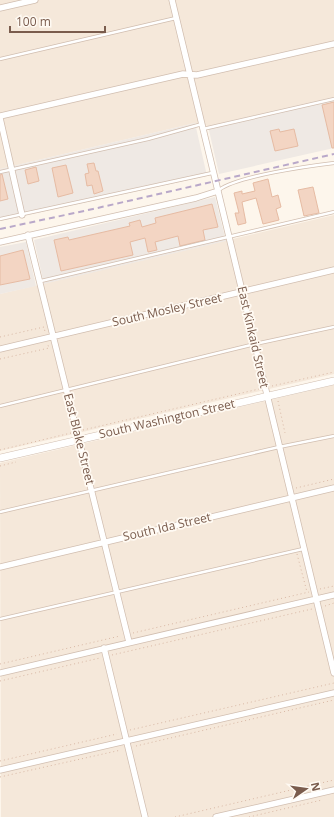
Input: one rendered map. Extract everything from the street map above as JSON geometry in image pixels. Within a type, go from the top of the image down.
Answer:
[{"type":"street","points":[[0,8],[35,0]]},
{"type":"street","name":"East Kinkaid Street","points":[[172,0],[334,673]]},
{"type":"street","points":[[22,215],[0,117],[183,74],[197,75],[334,44]]},
{"type":"street","points":[[0,242],[196,198],[218,191]]},
{"type":"street","name":"East Blake Street","points":[[28,235],[80,439],[129,642]]},
{"type":"street","name":"South Mosley Street","points":[[0,349],[334,270]]},
{"type":"street","name":"South Washington Street","points":[[0,458],[334,381]]},
{"type":"street","name":"South Ida Street","points":[[0,567],[334,488]]},
{"type":"street","points":[[0,673],[334,595]]},
{"type":"street","points":[[104,648],[145,817]]},
{"type":"street","points":[[0,770],[334,693]]},
{"type":"street","points":[[216,817],[334,790]]},
{"type":"lane","points":[[0,59],[176,18]]},
{"type":"lane","points":[[0,172],[334,99]]},
{"type":"lane","points":[[218,191],[228,184],[300,168],[334,163]]},
{"type":"lane","points":[[0,219],[213,172]]},
{"type":"lane","points":[[39,281],[229,238],[334,212]]},
{"type":"lane","points":[[0,406],[255,344],[334,327]]},
{"type":"lane","points":[[0,512],[279,447],[334,436]]},
{"type":"lane","points":[[0,619],[304,548]]},
{"type":"path","points":[[0,450],[334,372]]},
{"type":"path","points":[[284,400],[277,401],[285,433]]},
{"type":"path","points":[[0,466],[16,462]]},
{"type":"path","points":[[295,488],[334,479]]},
{"type":"path","points":[[296,550],[307,592]]},
{"type":"path","points":[[0,664],[334,586]]},
{"type":"path","points":[[0,680],[334,604]]},
{"type":"path","points":[[132,730],[334,683]]},
{"type":"path","points":[[136,746],[334,700]]},
{"type":"path","points":[[0,761],[117,734]]},
{"type":"path","points":[[0,777],[121,750]]},
{"type":"path","points":[[175,817],[334,780]]},
{"type":"path","points":[[249,817],[328,798]]},
{"type":"shaded area","points":[[0,0],[334,0],[334,97],[208,126],[195,123],[0,169]]},
{"type":"shaded area","points":[[334,97],[334,148],[219,174],[208,126]]},
{"type":"shaded area","points":[[195,123],[207,176],[0,221],[0,169]]},
{"type":"shaded area","points":[[215,197],[226,241],[44,284],[34,240]]},
{"type":"shaded area","points":[[334,215],[334,374],[0,451],[0,294]]},
{"type":"shaded area","points":[[26,242],[36,286],[0,294],[0,247]]},
{"type":"shaded area","points":[[334,385],[334,817],[1,817],[0,463]]},
{"type":"building","points":[[334,102],[334,148],[332,148],[322,105]]},
{"type":"building","points":[[279,129],[280,132],[294,129],[298,146],[275,151],[270,131]]},
{"type":"building","points":[[94,163],[96,171],[98,171],[103,191],[94,194],[92,185],[87,186],[85,174],[89,173],[87,164]]},
{"type":"building","points":[[66,165],[73,193],[58,197],[52,168]]},
{"type":"building","points":[[36,167],[39,181],[28,184],[25,170]]},
{"type":"building","points":[[2,174],[8,199],[0,201],[0,175]]},
{"type":"building","points":[[268,179],[272,197],[278,195],[281,207],[276,209],[279,220],[263,224],[256,198],[242,202],[246,223],[238,225],[235,213],[239,213],[234,193],[242,191],[242,194],[255,191],[253,183]]},
{"type":"building","points":[[313,187],[319,213],[304,216],[298,190]]},
{"type":"building","points":[[212,204],[218,227],[203,230],[205,240],[180,246],[178,236],[155,242],[157,250],[148,252],[145,238],[130,242],[133,255],[61,271],[54,240],[68,237],[69,240],[130,226],[129,223],[140,220],[142,227],[156,223],[155,218]]},
{"type":"building","points":[[23,250],[30,279],[0,285],[0,256]]},
{"type":"railway","points":[[0,229],[334,154]]}]
